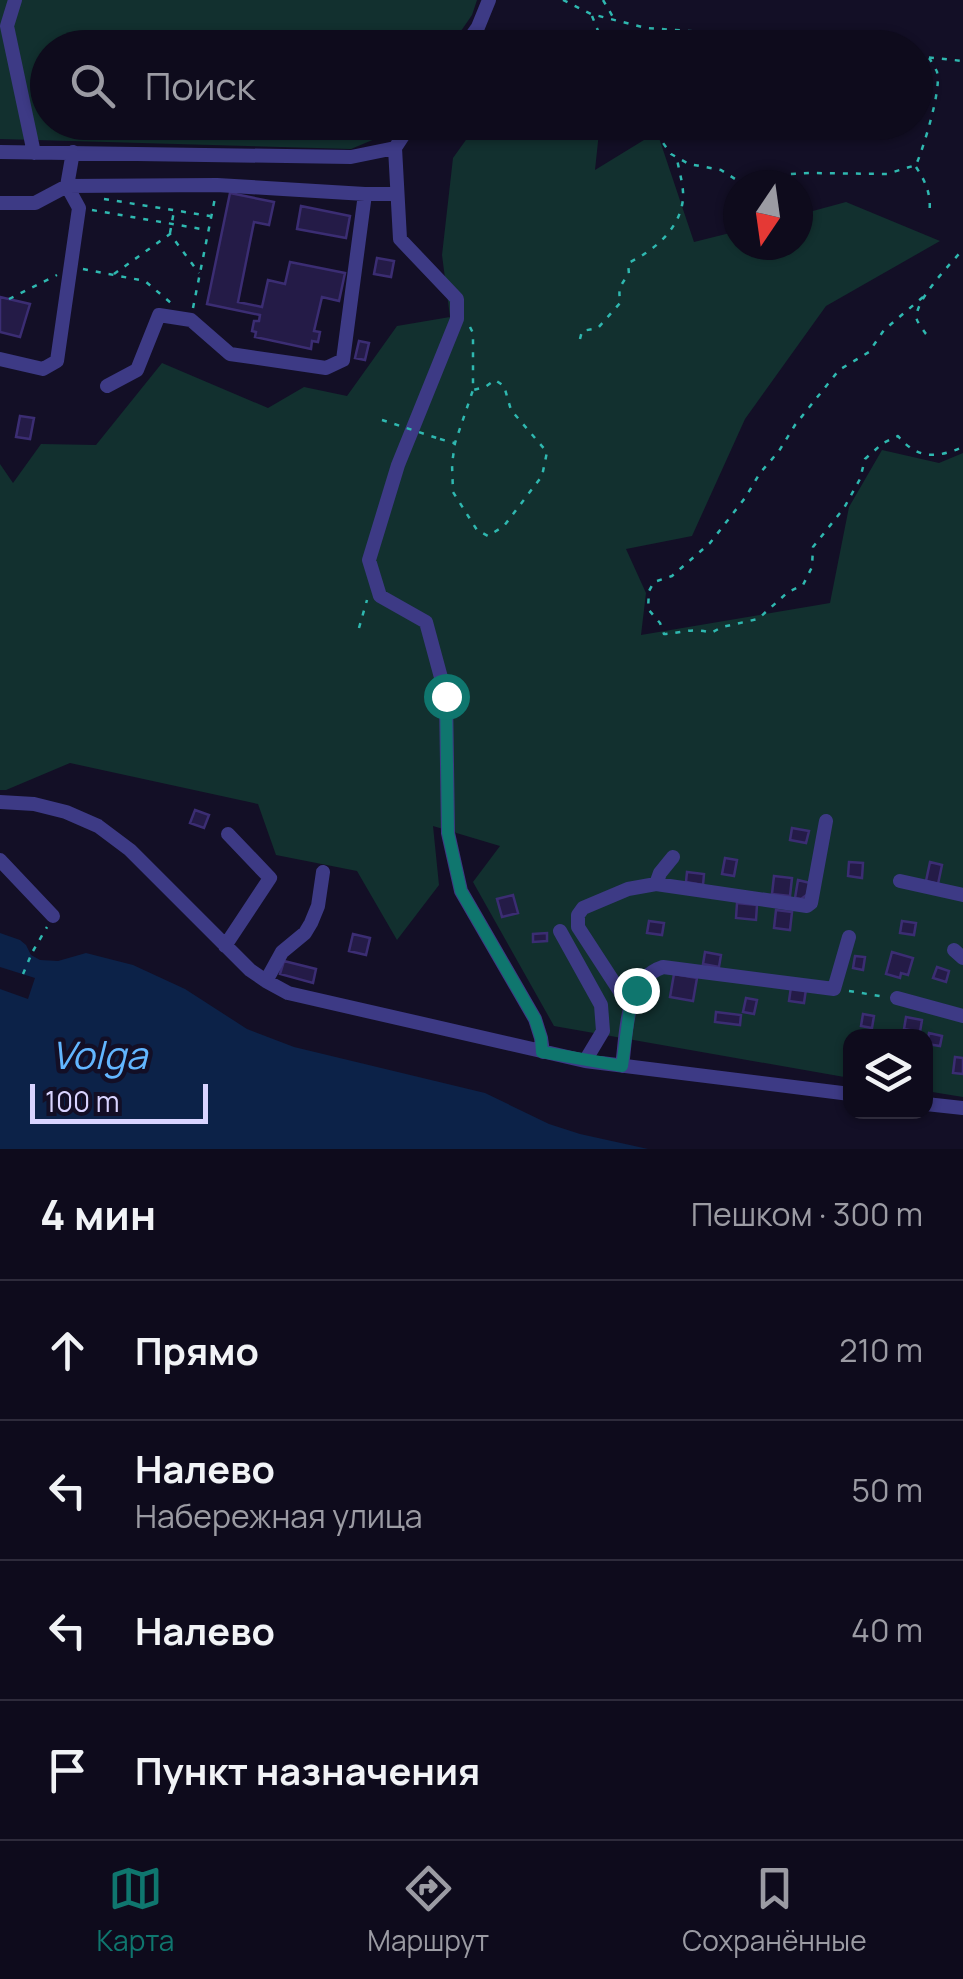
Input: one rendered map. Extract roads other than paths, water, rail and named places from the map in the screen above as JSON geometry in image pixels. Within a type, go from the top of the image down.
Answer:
[{"type":"street","points":[[16,0],[8,26],[30,133]]},
{"type":"street","points":[[476,30],[489,0]]},
{"type":"street","points":[[31,140],[34,153]]},
{"type":"street","points":[[400,140],[395,148],[400,239],[457,299],[457,319],[398,466],[369,560],[380,596],[426,622],[446,696],[448,833],[461,891],[535,1019],[542,1052]]},
{"type":"street","points":[[0,152],[351,157],[395,148]]},
{"type":"street","points":[[0,358],[43,369],[57,361],[79,208],[66,186],[73,152]]},
{"type":"street","points":[[0,203],[34,203],[66,186],[218,185],[397,194]]},
{"type":"street","points":[[106,386],[138,370],[160,315],[191,320],[230,354],[326,368],[343,360],[365,194]]},
{"type":"street","points":[[0,802],[34,804],[98,826],[130,850],[225,946],[266,981],[288,992],[585,1060],[843,1093]]},
{"type":"street","points":[[630,1007],[578,926],[583,908],[628,889],[656,884],[807,906],[811,903],[826,821]]},
{"type":"street","points":[[225,946],[270,878],[228,834]]},
{"type":"street","points":[[656,884],[673,857]]},
{"type":"street","points":[[0,860],[53,916]]},
{"type":"street","points":[[266,981],[282,952],[311,923],[323,872]]},
{"type":"street","points":[[900,881],[963,895]]},
{"type":"street","points":[[560,931],[601,1005],[604,1031],[585,1060]]},
{"type":"street","points":[[622,1066],[630,1007],[644,978],[656,968],[834,989],[850,937]]},
{"type":"street","points":[[897,998],[963,1016]]},
{"type":"street","points":[[933,1105],[963,1108]]},
{"type":"water","name":"Volga","points":[[0,933],[20,940],[40,960],[58,961],[86,953],[133,965],[185,989],[247,1029],[294,1047],[485,1093],[549,1124],[648,1149],[0,1149]]}]
